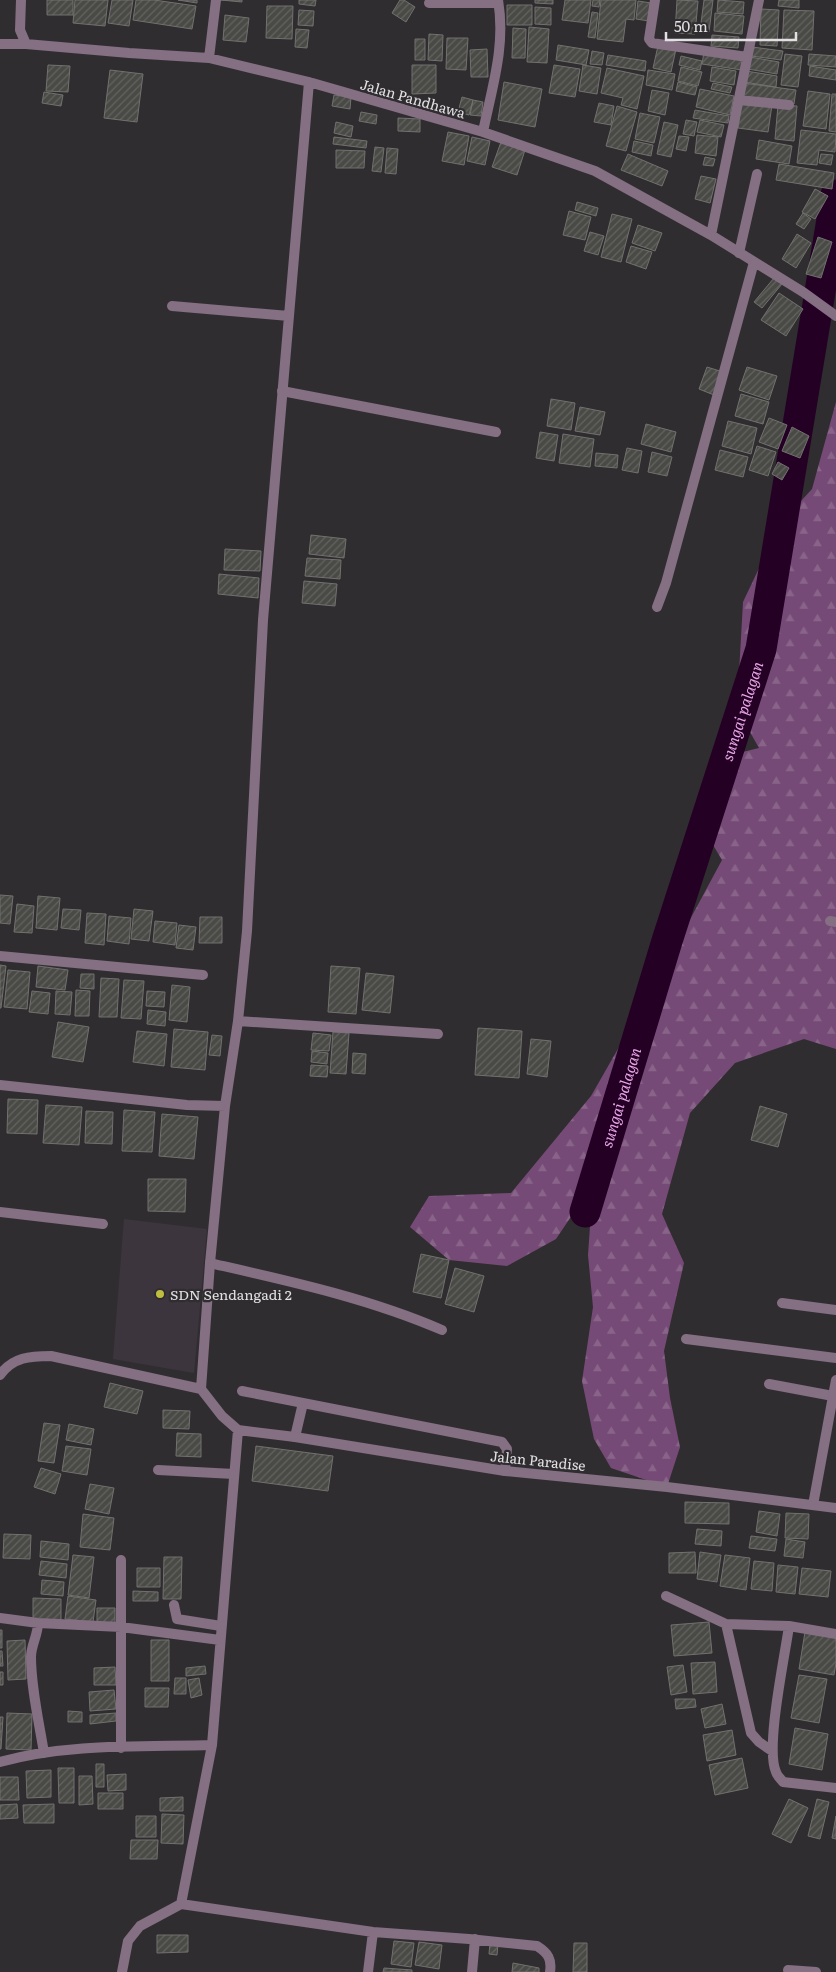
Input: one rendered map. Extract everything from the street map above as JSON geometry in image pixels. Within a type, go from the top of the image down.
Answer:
[{"type":"street","points":[[21,0],[20,30],[26,44]]},
{"type":"street","points":[[209,58],[216,0]]},
{"type":"street","points":[[654,0],[649,39],[652,43],[747,57]]},
{"type":"street","points":[[711,235],[759,0]]},
{"type":"street","points":[[429,3],[498,1],[501,19],[500,53],[484,132]]},
{"type":"street","name":"Jalan Pandhawa","points":[[0,44],[26,44],[209,58],[309,82],[484,132],[595,171],[711,235],[803,292],[836,316]]},
{"type":"street","points":[[201,1389],[210,1263],[247,931],[263,620],[309,82]]},
{"type":"street","points":[[738,100],[788,105]]},
{"type":"street","points":[[739,253],[756,174]]},
{"type":"street","points":[[657,606],[666,583],[754,262]]},
{"type":"street","points":[[172,306],[289,316]]},
{"type":"street","points":[[282,391],[496,432]]},
{"type":"street","points":[[0,956],[203,974]]},
{"type":"street","points":[[238,1021],[438,1034]]},
{"type":"street","points":[[0,1085],[187,1105],[226,1106]]},
{"type":"street","points":[[0,1212],[103,1224]]},
{"type":"street","points":[[210,1263],[334,1293],[390,1309],[442,1330]]},
{"type":"street","points":[[782,1303],[836,1310]]},
{"type":"street","points":[[686,1339],[836,1358]]},
{"type":"street","points":[[0,1375],[7,1366],[16,1361],[32,1356],[51,1356],[201,1389],[222,1416],[238,1430],[212,1745],[181,1904]]},
{"type":"street","points":[[813,1505],[836,1380]]},
{"type":"street","points":[[769,1384],[833,1396]]},
{"type":"street","points":[[242,1391],[502,1442],[506,1450],[505,1471]]},
{"type":"street","points":[[295,1437],[303,1403]]},
{"type":"street","name":"Jalan Paradise","points":[[238,1430],[295,1437],[505,1471],[836,1508]]},
{"type":"street","points":[[158,1470],[234,1474]]},
{"type":"street","points":[[121,1560],[121,1748]]},
{"type":"street","points":[[666,1596],[726,1624],[789,1626],[836,1634]]},
{"type":"street","points":[[174,1605],[177,1619],[222,1626]]},
{"type":"street","points":[[0,1618],[38,1623],[121,1627],[220,1640]]},
{"type":"street","points":[[38,1623],[32,1650],[32,1678],[44,1753]]},
{"type":"street","points":[[726,1624],[752,1733],[759,1742],[772,1751]]},
{"type":"street","points":[[789,1626],[772,1751],[776,1772],[783,1782],[836,1788]]},
{"type":"street","points":[[0,1762],[44,1753],[212,1745]]},
{"type":"street","points":[[122,1972],[128,1941],[140,1926],[181,1904],[373,1932],[475,1939],[538,1946],[546,1952],[550,1959],[550,1972]]},
{"type":"street","points":[[368,1972],[373,1932]]},
{"type":"street","points":[[472,1972],[475,1939]]},
{"type":"street","points":[[788,1970],[816,1972]]},
{"type":"shaded area","name":"SDN Sendangadi 2","points":[[124,1219],[207,1229],[194,1373],[113,1359]]},
{"type":"green space","points":[[836,402],[836,1049],[804,1039],[735,1063],[690,1113],[662,1214],[684,1263],[664,1351],[670,1398],[680,1447],[667,1487],[611,1468],[594,1439],[582,1381],[593,1307],[588,1255],[593,1184],[556,1239],[507,1266],[449,1260],[410,1227],[429,1196],[511,1193],[591,1096],[658,979],[722,860],[703,828],[718,758],[759,748],[737,709],[743,602],[780,524],[812,489]]},
{"type":"building","points":[[47,0],[73,0],[73,15],[47,15]]},
{"type":"building","points":[[75,0],[108,0],[105,26],[73,23]]},
{"type":"building","points":[[112,0],[133,0],[129,26],[108,23]]},
{"type":"building","points":[[136,0],[154,0],[196,6],[192,29],[133,20]]},
{"type":"building","points":[[178,0],[197,0],[197,3]]},
{"type":"building","points":[[221,0],[242,0],[242,2]]},
{"type":"building","points":[[299,0],[316,0],[315,6],[299,4]]},
{"type":"building","points":[[400,0],[404,0],[415,7],[406,22],[392,13]]},
{"type":"building","points":[[535,0],[553,0],[553,4],[535,3]]},
{"type":"building","points":[[565,0],[591,0],[588,23],[562,20]]},
{"type":"building","points":[[593,0],[600,0],[599,7],[592,6]]},
{"type":"building","points":[[601,0],[636,0],[634,20],[626,19],[623,42],[597,39]]},
{"type":"building","points":[[677,0],[698,1],[695,34],[675,33]]},
{"type":"building","points":[[704,0],[713,0],[709,32],[700,31]]},
{"type":"building","points":[[718,0],[744,2],[743,14],[717,12]]},
{"type":"building","points":[[779,0],[799,0],[799,8],[778,6]]},
{"type":"building","points":[[638,1],[651,3],[649,21],[636,19]]},
{"type":"building","points":[[507,5],[532,5],[532,25],[507,25]]},
{"type":"building","points":[[267,6],[293,6],[292,39],[266,38]]},
{"type":"building","points":[[535,7],[551,8],[551,25],[535,24]]},
{"type":"building","points":[[761,9],[779,10],[777,46],[760,45]]},
{"type":"building","points":[[299,10],[314,11],[313,26],[298,25]]},
{"type":"building","points":[[784,10],[814,11],[812,50],[782,48]]},
{"type":"building","points":[[592,12],[598,13],[595,38],[588,37]]},
{"type":"building","points":[[715,13],[744,16],[742,34],[714,31]]},
{"type":"building","points":[[225,15],[249,18],[246,42],[223,40]]},
{"type":"building","points":[[529,27],[549,29],[547,63],[527,62]]},
{"type":"building","points":[[513,28],[526,29],[525,58],[512,58]]},
{"type":"building","points":[[296,29],[309,30],[307,48],[295,47]]},
{"type":"building","points":[[429,34],[443,35],[442,61],[428,60]]},
{"type":"building","points":[[712,35],[739,37],[738,48],[711,46]]},
{"type":"building","points":[[447,38],[468,38],[466,70],[446,69]]},
{"type":"building","points":[[415,39],[425,39],[425,60],[415,60]]},
{"type":"building","points":[[558,45],[589,50],[586,65],[556,60]]},
{"type":"building","points":[[658,46],[676,49],[671,72],[653,68]]},
{"type":"building","points":[[752,47],[783,51],[781,60],[751,56]]},
{"type":"building","points":[[487,49],[488,77],[471,77],[470,50]]},
{"type":"building","points":[[592,51],[604,53],[602,65],[590,64]]},
{"type":"building","points":[[704,52],[744,59],[742,70],[702,64]]},
{"type":"building","points":[[785,54],[802,56],[798,87],[781,85]]},
{"type":"building","points":[[809,54],[836,56],[836,67],[808,65]]},
{"type":"building","points":[[608,55],[646,61],[645,71],[606,65]]},
{"type":"building","points":[[681,56],[702,61],[700,70],[679,65]]},
{"type":"building","points":[[750,57],[779,62],[777,74],[748,69]]},
{"type":"building","points":[[48,65],[70,66],[68,92],[46,91]]},
{"type":"building","points":[[412,65],[436,65],[436,93],[412,94]]},
{"type":"building","points":[[554,65],[580,69],[575,97],[549,93]]},
{"type":"building","points":[[583,65],[601,68],[597,94],[579,91]]},
{"type":"building","points":[[810,66],[836,70],[836,80],[809,76]]},
{"type":"building","points":[[681,67],[702,72],[698,86],[678,81]]},
{"type":"building","points":[[712,67],[736,71],[734,85],[710,81]]},
{"type":"building","points":[[607,68],[644,76],[637,109],[621,105],[623,98],[601,93]]},
{"type":"building","points":[[110,70],[143,74],[137,122],[104,118]]},
{"type":"building","points":[[648,70],[675,74],[672,90],[646,85]]},
{"type":"building","points":[[746,71],[777,76],[776,87],[744,82]]},
{"type":"building","points":[[504,82],[542,89],[535,127],[498,120]]},
{"type":"building","points":[[678,82],[697,87],[695,95],[676,91]]},
{"type":"building","points":[[713,83],[732,87],[730,93],[711,89]]},
{"type":"building","points":[[743,83],[796,90],[794,104],[742,96]]},
{"type":"building","points":[[700,89],[734,96],[730,115],[696,107]]},
{"type":"building","points":[[652,90],[669,93],[665,115],[648,111]]},
{"type":"building","points":[[808,91],[830,94],[826,129],[803,126]]},
{"type":"building","points":[[44,92],[63,95],[61,106],[42,103]]},
{"type":"building","points":[[832,94],[836,94],[836,132],[829,131]]},
{"type":"building","points":[[334,95],[351,97],[350,109],[332,106]]},
{"type":"building","points":[[462,97],[473,100],[469,115],[458,112]]},
{"type":"building","points":[[473,100],[483,102],[481,116],[470,115]]},
{"type":"building","points":[[742,101],[772,105],[768,132],[738,128]]},
{"type":"building","points":[[599,103],[614,106],[611,125],[594,122]]},
{"type":"building","points":[[778,105],[797,106],[794,141],[775,139]]},
{"type":"building","points":[[617,106],[637,112],[626,151],[606,146]]},
{"type":"building","points":[[695,110],[729,116],[728,123],[693,118]]},
{"type":"building","points":[[361,112],[377,115],[376,124],[359,121]]},
{"type":"building","points":[[640,113],[660,117],[654,143],[635,139]]},
{"type":"building","points":[[398,118],[420,119],[420,132],[398,131]]},
{"type":"building","points":[[686,120],[697,122],[694,136],[683,134]]},
{"type":"building","points":[[700,120],[724,125],[721,137],[697,132]]},
{"type":"building","points":[[336,122],[353,126],[351,137],[334,133]]},
{"type":"building","points":[[664,122],[678,125],[671,157],[657,154]]},
{"type":"building","points":[[801,130],[836,134],[835,152],[819,150],[817,165],[797,163]]},
{"type":"building","points":[[448,132],[469,136],[464,165],[442,161]]},
{"type":"building","points":[[697,135],[718,137],[716,156],[695,153]]},
{"type":"building","points":[[679,136],[689,137],[686,151],[676,149]]},
{"type":"building","points":[[334,137],[367,141],[366,148],[333,144]]},
{"type":"building","points":[[472,137],[490,141],[485,165],[467,161]]},
{"type":"building","points":[[759,140],[792,146],[789,164],[756,159]]},
{"type":"building","points":[[634,141],[653,145],[651,156],[632,152]]},
{"type":"building","points":[[501,142],[525,150],[517,175],[492,167]]},
{"type":"building","points":[[375,147],[384,148],[381,172],[372,171]]},
{"type":"building","points":[[387,148],[398,149],[396,174],[385,173]]},
{"type":"building","points":[[336,150],[365,151],[364,168],[336,168]]},
{"type":"building","points":[[628,154],[668,171],[662,186],[621,170]]},
{"type":"building","points":[[821,154],[833,155],[831,165],[819,163]]},
{"type":"building","points":[[705,157],[715,159],[713,166],[703,165]]},
{"type":"building","points":[[779,164],[834,173],[832,189],[776,180]]},
{"type":"building","points":[[701,176],[716,179],[710,203],[695,199]]},
{"type":"building","points":[[815,189],[828,196],[815,219],[802,212]]},
{"type":"building","points":[[577,202],[598,208],[596,216],[575,210]]},
{"type":"building","points":[[569,211],[591,217],[585,240],[563,235]]},
{"type":"building","points":[[803,213],[811,219],[804,229],[796,224]]},
{"type":"building","points":[[612,214],[632,219],[621,262],[601,257]]},
{"type":"building","points":[[638,225],[662,233],[655,251],[632,243]]},
{"type":"building","points":[[590,232],[604,236],[598,255],[584,251]]},
{"type":"building","points":[[797,234],[811,243],[796,268],[782,259]]},
{"type":"building","points":[[818,237],[832,242],[821,278],[806,274]]},
{"type":"building","points":[[631,246],[652,252],[646,269],[626,262]]},
{"type":"building","points":[[774,278],[782,284],[762,308],[754,302]]},
{"type":"building","points":[[779,293],[803,309],[786,336],[761,320]]},
{"type":"building","points":[[707,367],[723,372],[714,395],[699,389]]},
{"type":"building","points":[[747,367],[777,376],[769,400],[739,390]]},
{"type":"building","points":[[741,394],[769,402],[763,424],[735,416]]},
{"type":"building","points":[[551,399],[575,403],[571,430],[547,426]]},
{"type":"building","points":[[580,407],[605,412],[600,435],[575,431]]},
{"type":"building","points":[[769,418],[787,425],[778,449],[759,442]]},
{"type":"building","points":[[728,421],[757,428],[751,454],[722,446]]},
{"type":"building","points":[[646,424],[676,432],[671,452],[641,444]]},
{"type":"building","points":[[792,427],[809,436],[800,458],[782,451]]},
{"type":"building","points":[[540,432],[558,435],[554,461],[536,458]]},
{"type":"building","points":[[563,434],[594,439],[590,467],[559,463]]},
{"type":"building","points":[[757,446],[776,452],[768,476],[749,470]]},
{"type":"building","points":[[627,448],[642,451],[638,473],[622,470]]},
{"type":"building","points":[[720,450],[748,457],[743,477],[715,470]]},
{"type":"building","points":[[652,452],[672,457],[667,476],[648,472]]},
{"type":"building","points":[[596,453],[618,455],[617,468],[595,466]]},
{"type":"building","points":[[778,462],[789,468],[782,480],[772,474]]},
{"type":"building","points":[[311,535],[346,539],[344,558],[309,554]]},
{"type":"building","points":[[225,549],[261,551],[260,571],[224,570]]},
{"type":"building","points":[[307,558],[341,560],[340,579],[305,576]]},
{"type":"building","points":[[219,574],[259,578],[258,598],[218,594]]},
{"type":"building","points":[[304,581],[337,584],[335,606],[302,603]]},
{"type":"building","points":[[0,895],[13,896],[10,924],[0,923]]},
{"type":"building","points":[[38,896],[60,898],[57,930],[36,928]]},
{"type":"building","points":[[17,904],[34,906],[32,933],[14,932]]},
{"type":"building","points":[[63,909],[81,910],[79,930],[61,928]]},
{"type":"building","points":[[134,909],[153,911],[149,941],[131,939]]},
{"type":"building","points":[[87,913],[106,914],[104,945],[85,943]]},
{"type":"building","points":[[109,916],[131,918],[129,944],[107,941]]},
{"type":"building","points":[[200,917],[222,917],[222,943],[199,943]]},
{"type":"building","points":[[155,921],[177,923],[175,945],[153,942]]},
{"type":"building","points":[[179,925],[196,927],[193,950],[176,948]]},
{"type":"building","points":[[0,965],[6,966],[1,1008],[0,1008]]},
{"type":"building","points":[[38,966],[68,970],[65,990],[36,987]]},
{"type":"building","points":[[331,966],[360,968],[356,1014],[328,1012]]},
{"type":"building","points":[[8,970],[30,972],[27,1009],[4,1007]]},
{"type":"building","points":[[366,973],[394,976],[390,1013],[362,1010]]},
{"type":"building","points":[[81,974],[94,974],[94,989],[80,988]]},
{"type":"building","points":[[101,978],[119,979],[117,1017],[99,1017]]},
{"type":"building","points":[[124,980],[144,981],[141,1019],[121,1018]]},
{"type":"building","points":[[172,985],[190,987],[187,1022],[169,1020]]},
{"type":"building","points":[[76,990],[90,991],[89,1016],[75,1016]]},
{"type":"building","points":[[32,991],[50,993],[48,1014],[29,1012]]},
{"type":"building","points":[[56,991],[72,992],[70,1015],[55,1014]]},
{"type":"building","points":[[147,991],[165,992],[164,1007],[146,1006]]},
{"type":"building","points":[[148,1010],[166,1012],[165,1026],[147,1024]]},
{"type":"building","points":[[58,1022],[89,1027],[83,1062],[52,1057]]},
{"type":"building","points":[[478,1028],[522,1031],[519,1078],[475,1075]]},
{"type":"building","points":[[174,1029],[208,1032],[205,1070],[171,1067]]},
{"type":"building","points":[[137,1031],[167,1034],[164,1066],[133,1062]]},
{"type":"building","points":[[333,1032],[349,1033],[346,1074],[330,1073]]},
{"type":"building","points":[[313,1033],[331,1035],[329,1051],[311,1050]]},
{"type":"building","points":[[212,1035],[222,1036],[220,1056],[209,1055]]},
{"type":"building","points":[[531,1039],[551,1041],[547,1077],[527,1074]]},
{"type":"building","points":[[312,1051],[328,1053],[327,1064],[311,1062]]},
{"type":"building","points":[[353,1053],[366,1054],[365,1074],[352,1073]]},
{"type":"building","points":[[311,1065],[328,1066],[327,1077],[310,1076]]},
{"type":"building","points":[[8,1099],[38,1100],[37,1134],[7,1133]]},
{"type":"building","points":[[46,1105],[82,1107],[79,1145],[43,1143]]},
{"type":"building","points":[[760,1106],[787,1114],[778,1147],[751,1140]]},
{"type":"building","points":[[124,1110],[155,1112],[152,1152],[122,1151]]},
{"type":"building","points":[[86,1111],[113,1112],[112,1144],[85,1143]]},
{"type":"building","points":[[162,1114],[198,1117],[194,1159],[159,1156]]},
{"type":"building","points":[[148,1179],[186,1179],[185,1212],[148,1211]]},
{"type":"building","points":[[421,1254],[449,1260],[441,1298],[413,1292]]},
{"type":"building","points":[[455,1268],[484,1276],[474,1312],[445,1304]]},
{"type":"building","points":[[110,1383],[143,1391],[137,1414],[104,1407]]},
{"type":"building","points":[[163,1410],[190,1411],[189,1429],[163,1428]]},
{"type":"building","points":[[44,1423],[60,1425],[54,1463],[38,1461]]},
{"type":"building","points":[[69,1424],[94,1429],[91,1445],[66,1440]]},
{"type":"building","points":[[177,1433],[201,1434],[201,1457],[176,1456]]},
{"type":"building","points":[[66,1446],[91,1449],[87,1475],[62,1471]]},
{"type":"building","points":[[256,1446],[333,1456],[328,1491],[252,1481]]},
{"type":"building","points":[[41,1468],[61,1474],[55,1494],[34,1487]]},
{"type":"building","points":[[90,1484],[114,1488],[109,1514],[85,1509]]},
{"type":"building","points":[[685,1502],[729,1503],[729,1524],[685,1523]]},
{"type":"building","points":[[759,1511],[780,1514],[777,1536],[756,1532]]},
{"type":"building","points":[[786,1513],[809,1514],[808,1539],[785,1538]]},
{"type":"building","points":[[83,1514],[114,1518],[110,1550],[80,1547]]},
{"type":"building","points":[[697,1529],[722,1531],[721,1546],[695,1544]]},
{"type":"building","points":[[4,1534],[31,1535],[30,1559],[3,1558]]},
{"type":"building","points":[[751,1536],[777,1539],[775,1551],[749,1548]]},
{"type":"building","points":[[786,1539],[805,1542],[803,1558],[784,1556]]},
{"type":"building","points":[[41,1541],[69,1544],[68,1560],[40,1557]]},
{"type":"building","points":[[695,1552],[696,1573],[669,1573],[669,1553]]},
{"type":"building","points":[[700,1552],[721,1555],[717,1582],[697,1579]]},
{"type":"building","points":[[73,1555],[94,1557],[89,1598],[68,1595]]},
{"type":"building","points":[[725,1555],[750,1558],[746,1590],[720,1586]]},
{"type":"building","points":[[164,1557],[182,1557],[181,1599],[163,1599]]},
{"type":"building","points":[[41,1561],[67,1564],[66,1578],[39,1575]]},
{"type":"building","points":[[754,1561],[774,1563],[772,1591],[751,1589]]},
{"type":"building","points":[[778,1565],[798,1567],[795,1594],[776,1592]]},
{"type":"building","points":[[137,1568],[160,1568],[160,1587],[137,1587]]},
{"type":"building","points":[[802,1568],[831,1571],[828,1597],[799,1594]]},
{"type":"building","points":[[42,1580],[64,1582],[63,1596],[41,1594]]},
{"type":"building","points":[[133,1591],[158,1592],[158,1601],[133,1601]]},
{"type":"building","points":[[68,1596],[96,1600],[93,1622],[65,1619]]},
{"type":"building","points":[[33,1598],[61,1599],[61,1621],[33,1620]]},
{"type":"building","points":[[97,1608],[115,1608],[115,1623],[97,1623]]},
{"type":"building","points":[[709,1622],[712,1653],[674,1656],[671,1625]]},
{"type":"building","points":[[0,1630],[2,1630],[2,1648],[0,1648]]},
{"type":"building","points":[[805,1632],[836,1638],[834,1675],[799,1669]]},
{"type":"building","points":[[25,1640],[26,1679],[8,1680],[7,1641]]},
{"type":"building","points":[[151,1640],[169,1640],[169,1681],[151,1681]]},
{"type":"building","points":[[0,1651],[2,1651],[3,1666],[0,1666]]},
{"type":"building","points":[[715,1662],[717,1692],[693,1694],[691,1663]]},
{"type":"building","points":[[683,1665],[687,1692],[671,1695],[667,1667]]},
{"type":"building","points":[[205,1666],[206,1674],[186,1676],[186,1668]]},
{"type":"building","points":[[115,1667],[116,1685],[94,1685],[94,1668]]},
{"type":"building","points":[[0,1672],[3,1672],[3,1685],[0,1685]]},
{"type":"building","points":[[799,1675],[827,1679],[819,1723],[791,1718]]},
{"type":"building","points":[[175,1678],[186,1678],[186,1694],[174,1694]]},
{"type":"building","points":[[199,1678],[202,1695],[191,1698],[188,1680]]},
{"type":"building","points":[[145,1688],[169,1688],[168,1707],[145,1707]]},
{"type":"building","points":[[114,1690],[116,1709],[90,1711],[89,1692]]},
{"type":"building","points":[[675,1699],[695,1699],[696,1707],[676,1709]]},
{"type":"building","points":[[722,1704],[726,1724],[705,1728],[701,1709]]},
{"type":"building","points":[[68,1711],[82,1712],[82,1722],[68,1722]]},
{"type":"building","points":[[7,1713],[32,1714],[31,1750],[6,1749]]},
{"type":"building","points":[[116,1713],[116,1721],[90,1724],[90,1715]]},
{"type":"building","points":[[0,1717],[3,1717],[1,1749],[0,1749]]},
{"type":"building","points":[[795,1728],[828,1734],[822,1770],[789,1764]]},
{"type":"building","points":[[732,1730],[736,1755],[707,1761],[703,1735]]},
{"type":"building","points":[[742,1758],[748,1788],[715,1795],[709,1765]]},
{"type":"building","points":[[96,1764],[104,1764],[104,1787],[96,1787]]},
{"type":"building","points":[[58,1768],[74,1768],[74,1803],[59,1803]]},
{"type":"building","points":[[51,1770],[51,1797],[27,1798],[26,1771]]},
{"type":"building","points":[[126,1774],[126,1790],[108,1791],[107,1775]]},
{"type":"building","points":[[79,1776],[92,1776],[93,1804],[79,1805]]},
{"type":"building","points":[[0,1777],[18,1777],[19,1800],[0,1800]]},
{"type":"building","points":[[98,1793],[123,1793],[123,1809],[98,1809]]},
{"type":"building","points":[[183,1797],[183,1811],[160,1811],[160,1798]]},
{"type":"building","points":[[789,1799],[808,1808],[791,1843],[772,1834]]},
{"type":"building","points":[[817,1799],[829,1802],[820,1839],[808,1836]]},
{"type":"building","points":[[17,1804],[18,1818],[0,1819],[0,1805]]},
{"type":"building","points":[[54,1804],[54,1823],[24,1823],[23,1805]]},
{"type":"building","points":[[162,1814],[184,1815],[183,1844],[161,1843]]},
{"type":"building","points":[[136,1816],[156,1816],[156,1837],[136,1837]]},
{"type":"building","points":[[836,1816],[836,1839],[832,1838]]},
{"type":"building","points":[[131,1840],[158,1840],[157,1859],[130,1859]]},
{"type":"building","points":[[157,1935],[188,1935],[188,1952],[157,1953]]},
{"type":"building","points":[[394,1941],[414,1943],[411,1967],[391,1964]]},
{"type":"building","points":[[419,1942],[442,1945],[439,1969],[415,1965]]},
{"type":"building","points":[[490,1943],[498,1944],[497,1955],[489,1954]]},
{"type":"building","points":[[574,1943],[587,1943],[587,1972],[573,1972]]},
{"type":"building","points":[[513,1963],[539,1968],[539,1972],[512,1972]]},
{"type":"building","points":[[384,1968],[412,1970],[412,1972],[383,1972]]},
{"type":"waterway","name":"sungai palagan","points":[[585,1212],[667,941],[761,649],[836,195]]},
{"type":"place","name":"SDN Sendangadi 2","points":[[160,1294]]}]
